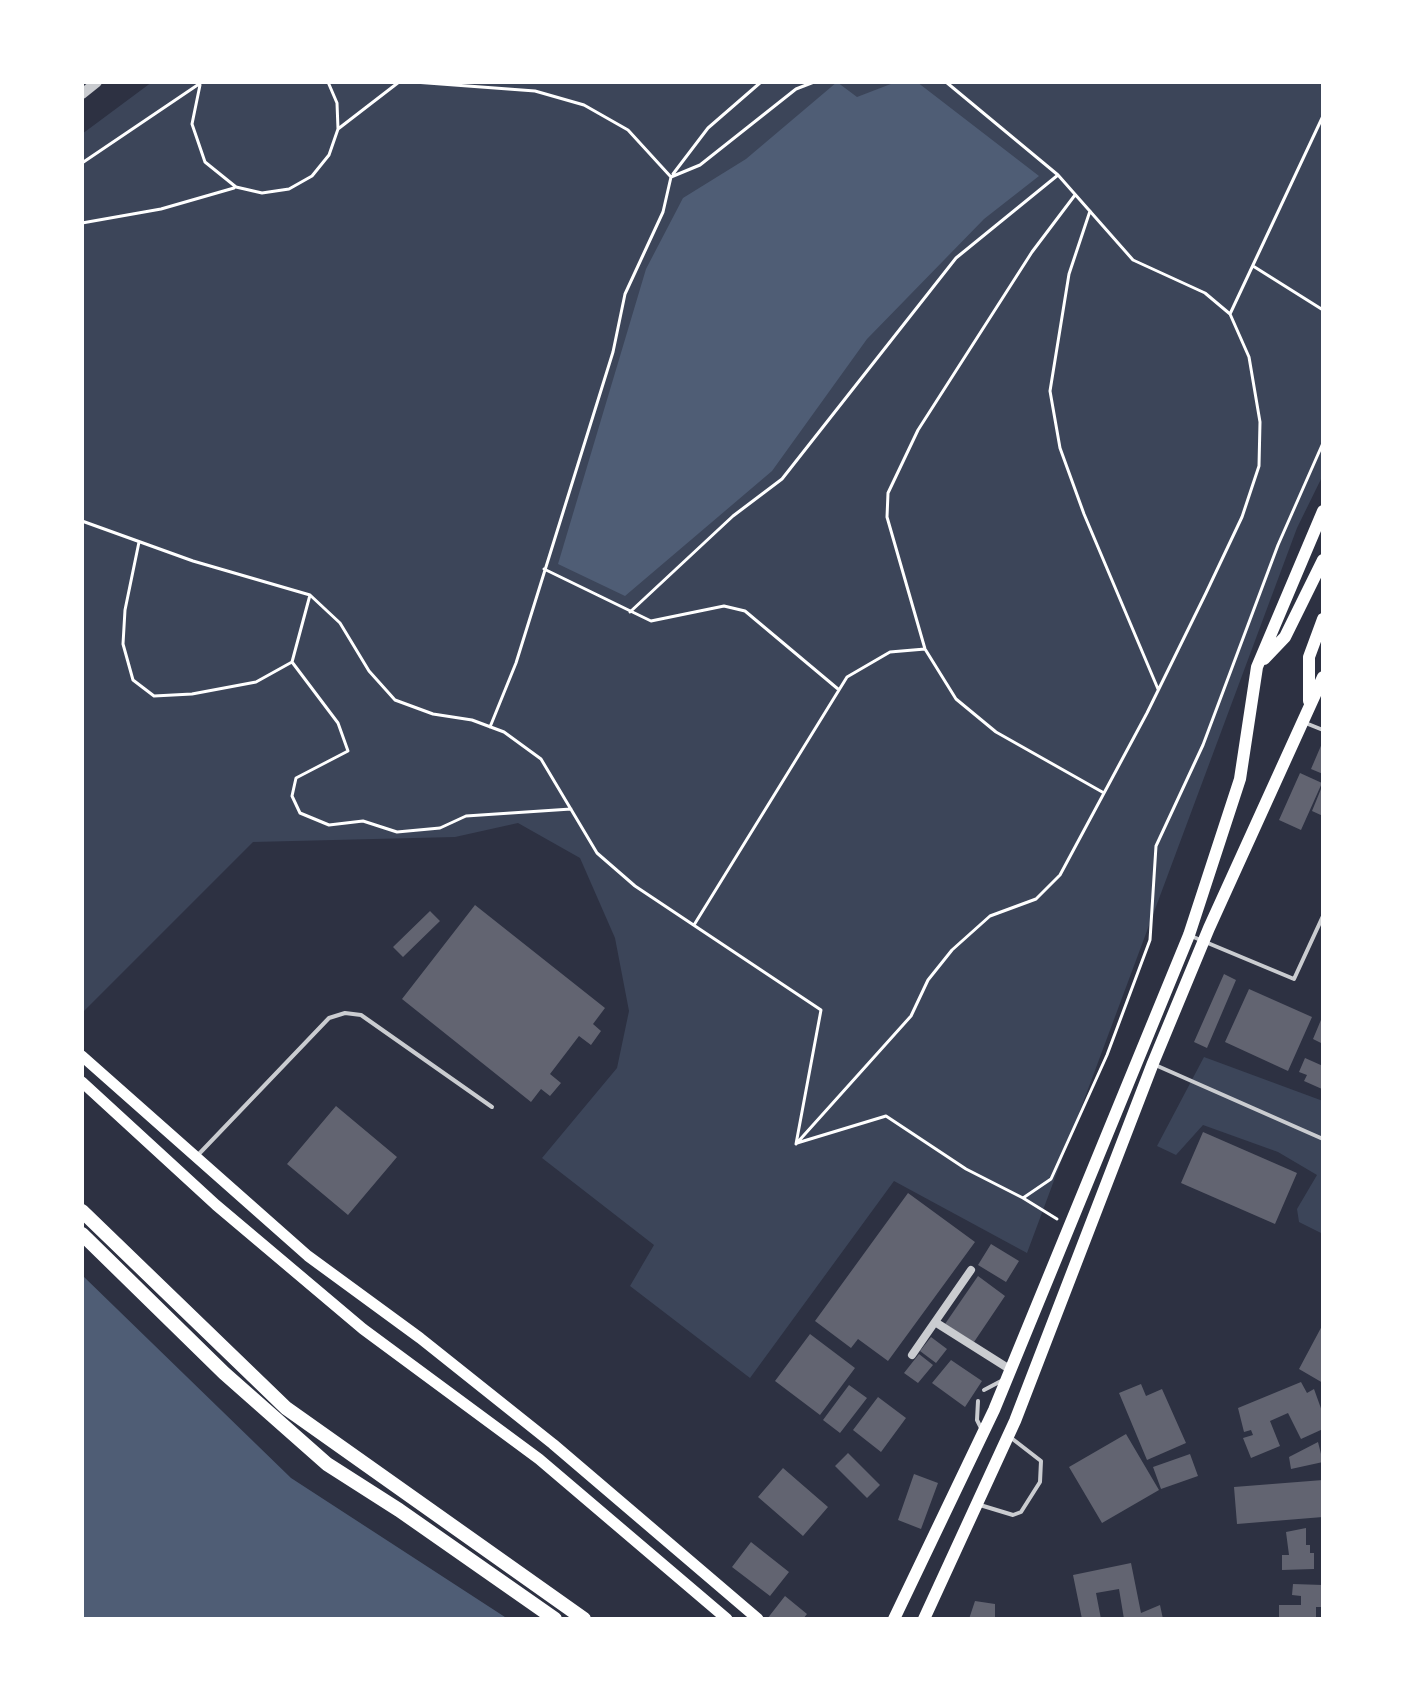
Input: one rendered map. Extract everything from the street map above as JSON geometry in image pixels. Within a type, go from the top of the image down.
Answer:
[{"type":"highway","points":[[82,1211],[286,1408],[584,1619]]},
{"type":"highway","points":[[82,1234],[224,1373],[316,1456],[555,1619]]},
{"type":"main road","points":[[894,1619],[1009,1374],[1189,935],[1240,779],[1257,667],[1323,511]]},
{"type":"main road","points":[[1257,667],[1285,637],[1323,560]]},
{"type":"main road","points":[[1309,709],[1309,657],[1323,620]]},
{"type":"main road","points":[[924,1619],[1008,1435],[1090,1234],[1153,1063],[1205,940],[1323,677]]},
{"type":"main road","points":[[82,1056],[308,1256],[420,1338],[553,1444],[758,1619]]},
{"type":"main road","points":[[82,1082],[216,1205],[363,1329],[539,1459],[727,1619]]},
{"type":"street","points":[[82,94],[97,82]]},
{"type":"street","points":[[912,1355],[971,1270]]},
{"type":"street","points":[[935,1322],[1009,1374]]},
{"type":"lane","points":[[1303,722],[1323,730]]},
{"type":"lane","points":[[1189,935],[1294,979],[1323,916]]},
{"type":"lane","points":[[195,1158],[329,1018],[345,1013],[361,1015],[492,1107]]},
{"type":"lane","points":[[1136,1058],[1323,1139]]},
{"type":"lane","points":[[984,1390],[1009,1374]]},
{"type":"lane","points":[[978,1401],[977,1420],[983,1432]]},
{"type":"lane","points":[[977,1504],[1005,1513],[1021,1512],[1040,1482],[1041,1461],[1008,1435]]},
{"type":"path","points":[[201,83],[192,124],[205,162],[236,187],[262,193],[289,189],[312,176],[329,155],[338,129],[337,103],[328,82]]},
{"type":"path","points":[[338,129],[399,82]]},
{"type":"path","points":[[414,82],[535,91],[584,105],[628,130],[671,177]]},
{"type":"path","points":[[490,727],[516,663],[613,352],[625,294],[663,212],[671,177],[708,128],[761,82]]},
{"type":"path","points":[[671,177],[700,165],[796,89],[814,82]]},
{"type":"path","points":[[796,1144],[911,1016],[928,980],[952,950],[990,916],[1036,899],[1060,875],[1158,689],[1242,517],[1259,466],[1260,422],[1249,357],[1230,314],[1205,293],[1133,260],[1058,175],[946,82]]},
{"type":"path","points":[[82,163],[201,83]]},
{"type":"path","points":[[1230,314],[1323,116]]},
{"type":"path","points":[[630,612],[733,516],[782,479],[956,258],[1058,175]]},
{"type":"path","points":[[82,223],[161,209],[236,187]]},
{"type":"path","points":[[1076,195],[1032,252],[918,430],[888,493],[887,517],[925,649],[956,699],[996,732],[1104,793]]},
{"type":"path","points":[[1090,211],[1069,274],[1050,391],[1060,448],[1079,501],[1158,689]]},
{"type":"path","points":[[1253,266],[1323,310]]},
{"type":"path","points":[[1023,1198],[1051,1179],[1107,1055],[1150,940],[1156,846],[1203,745],[1278,545],[1323,443]]},
{"type":"path","points":[[82,521],[310,595],[340,623],[369,671],[395,700],[433,714],[472,720],[504,732],[541,759],[597,853],[635,886],[821,1010],[796,1144]]},
{"type":"path","points":[[139,542],[125,610],[123,644],[133,680],[154,696],[192,694],[256,682],[292,662],[310,595]]},
{"type":"path","points":[[544,569],[651,621],[724,606],[745,611],[839,690]]},
{"type":"path","points":[[694,925],[847,677],[890,652],[925,649]]},
{"type":"path","points":[[292,662],[338,723],[348,751],[296,778],[292,796],[300,813],[329,825],[363,821],[397,832],[440,828],[466,816],[571,809]]},
{"type":"path","points":[[796,1144],[886,1116],[966,1169],[1023,1198],[1070,1228]]},
{"type":"shaded area","points":[[152,82],[1323,82],[1323,475],[1297,528],[1027,1253],[894,1181],[750,1378],[630,1286],[654,1245],[542,1158],[617,1068],[629,1011],[615,938],[580,858],[518,823],[455,837],[253,842],[82,1013],[82,134]]},
{"type":"shaded area","points":[[837,82],[857,97],[896,82],[917,82],[1039,176],[984,219],[867,339],[772,471],[625,596],[558,564],[646,269],[683,198],[746,159]]},
{"type":"shaded area","points":[[1204,1057],[1323,1101],[1323,1234],[1299,1222],[1297,1209],[1317,1175],[1278,1152],[1203,1125],[1176,1155],[1157,1146]]},
{"type":"shaded area","points":[[82,1275],[291,1478],[508,1619],[82,1619]]},
{"type":"building","points":[[1323,741],[1323,774],[1311,769]]},
{"type":"building","points":[[1300,773],[1322,783],[1301,830],[1279,820]]},
{"type":"building","points":[[1323,784],[1323,816],[1312,811]]},
{"type":"building","points":[[475,905],[605,1008],[593,1024],[601,1031],[591,1045],[579,1036],[550,1074],[561,1083],[550,1096],[541,1089],[531,1102],[402,999]]},
{"type":"building","points":[[430,911],[440,921],[403,957],[393,947]]},
{"type":"building","points":[[1224,974],[1236,980],[1207,1048],[1194,1042]]},
{"type":"building","points":[[1249,989],[1312,1017],[1288,1071],[1225,1042]]},
{"type":"building","points":[[1323,1015],[1323,1044],[1313,1039]]},
{"type":"building","points":[[1305,1058],[1323,1066],[1322,1089],[1304,1081],[1307,1075],[1299,1072]]},
{"type":"building","points":[[336,1106],[397,1157],[348,1215],[287,1164]]},
{"type":"building","points":[[1203,1132],[1297,1173],[1275,1224],[1181,1183]]},
{"type":"building","points":[[908,1193],[975,1242],[888,1361],[858,1339],[851,1348],[815,1321]]},
{"type":"building","points":[[991,1244],[1019,1261],[1006,1282],[978,1265]]},
{"type":"building","points":[[978,1276],[1005,1296],[974,1342],[945,1324]]},
{"type":"building","points":[[1323,1324],[1323,1383],[1299,1369]]},
{"type":"building","points":[[810,1334],[855,1368],[820,1415],[775,1381]]},
{"type":"building","points":[[931,1337],[947,1349],[936,1363],[920,1351]]},
{"type":"building","points":[[919,1354],[933,1365],[918,1383],[904,1373]]},
{"type":"building","points":[[951,1360],[982,1381],[965,1407],[932,1383]]},
{"type":"building","points":[[1301,1382],[1307,1393],[1314,1389],[1323,1414],[1323,1429],[1301,1439],[1288,1413],[1270,1421],[1280,1446],[1251,1458],[1243,1438],[1253,1435],[1251,1430],[1244,1432],[1238,1408]]},
{"type":"building","points":[[1141,1384],[1146,1396],[1162,1389],[1186,1443],[1147,1460],[1119,1393]]},
{"type":"building","points":[[849,1385],[867,1398],[840,1433],[823,1420]]},
{"type":"building","points":[[878,1397],[906,1418],[881,1452],[853,1430]]},
{"type":"building","points":[[1126,1434],[1159,1490],[1102,1523],[1069,1467]]},
{"type":"building","points":[[1318,1442],[1323,1462],[1291,1469],[1289,1457]]},
{"type":"building","points":[[848,1453],[880,1485],[867,1498],[835,1466]]},
{"type":"building","points":[[1190,1454],[1198,1476],[1161,1489],[1153,1467]]},
{"type":"building","points":[[783,1468],[828,1507],[803,1536],[758,1497]]},
{"type":"building","points":[[914,1474],[938,1483],[921,1529],[898,1520]]},
{"type":"building","points":[[1323,1480],[1323,1517],[1237,1524],[1234,1487]]},
{"type":"building","points":[[1306,1528],[1306,1545],[1310,1545],[1310,1553],[1314,1553],[1314,1569],[1282,1570],[1282,1555],[1289,1555],[1286,1532]]},
{"type":"building","points":[[751,1542],[789,1572],[770,1596],[732,1567]]},
{"type":"building","points":[[1131,1563],[1141,1613],[1160,1605],[1163,1619],[1124,1619],[1119,1589],[1096,1593],[1101,1619],[1082,1619],[1073,1575]]},
{"type":"building","points":[[1293,1584],[1323,1585],[1323,1607],[1316,1607],[1316,1619],[1279,1619],[1279,1605],[1301,1605],[1301,1596],[1292,1595]]},
{"type":"building","points":[[785,1596],[807,1614],[803,1619],[767,1619]]},
{"type":"building","points":[[975,1601],[995,1604],[995,1619],[969,1619]]}]
